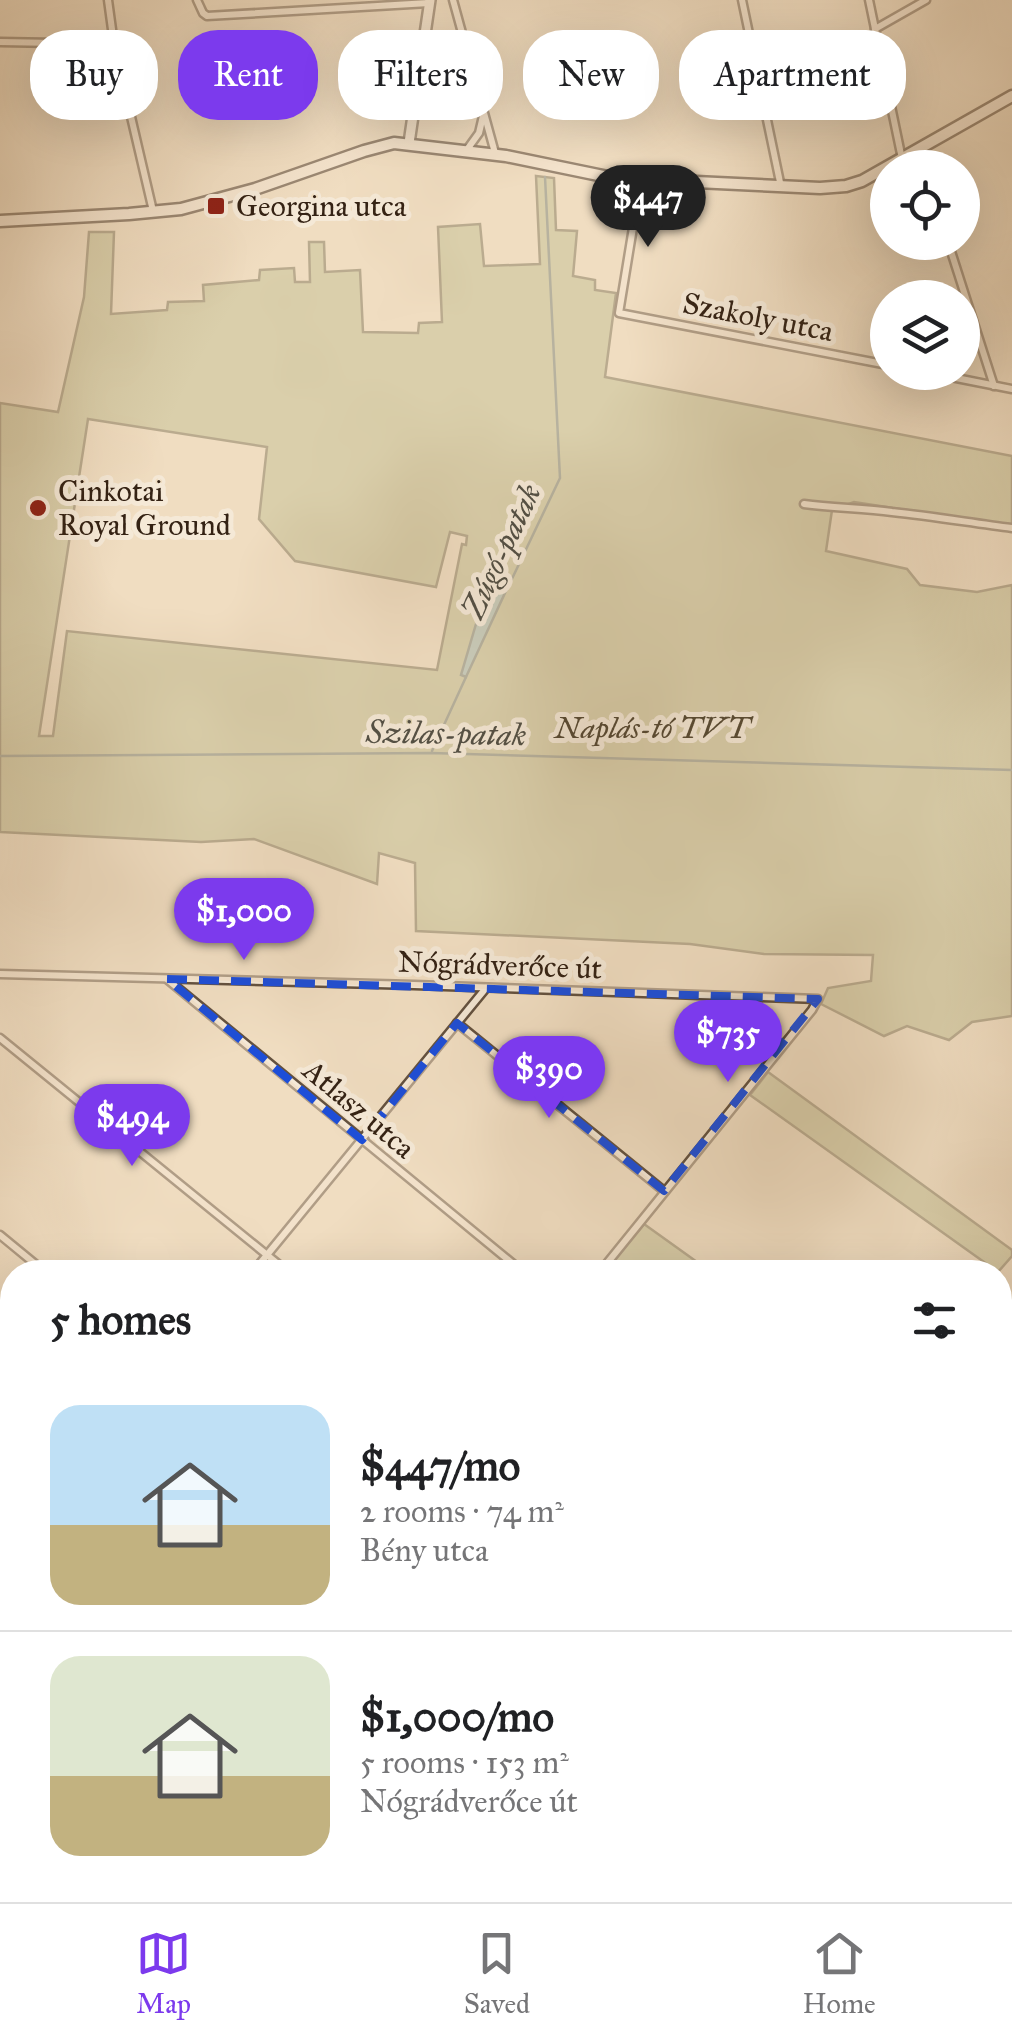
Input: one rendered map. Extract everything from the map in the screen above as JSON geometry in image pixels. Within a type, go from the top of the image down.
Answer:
[{"type":"main road","points":[[918,150],[1012,96]]},
{"type":"main road","points":[[0,221],[153,212],[205,204],[378,146],[409,143],[641,180],[782,188],[846,186],[870,176]]},
{"type":"street","points":[[108,0],[112,30]]},
{"type":"street","points":[[197,0],[208,16],[429,1],[409,143]]},
{"type":"street","points":[[453,0],[461,30]]},
{"type":"street","points":[[742,0],[782,188]]},
{"type":"street","points":[[869,0],[900,150]]},
{"type":"street","points":[[875,29],[926,0]]},
{"type":"street","points":[[0,42],[30,43]]},
{"type":"street","points":[[132,120],[153,212]]},
{"type":"street","points":[[466,151],[482,120]]},
{"type":"street","points":[[485,120],[495,154]]},
{"type":"street","name":"Szakoly utca","points":[[641,180],[619,314],[870,362]]},
{"type":"street","points":[[954,260],[994,386]]},
{"type":"street","points":[[980,383],[1012,389]]},
{"type":"street","points":[[804,504],[1012,528]]},
{"type":"street","name":"Nógrádverőce út","points":[[0,974],[818,999],[664,1191]]},
{"type":"street","name":"Atlasz utca","points":[[167,979],[508,1260]]},
{"type":"street","points":[[264,1260],[486,988]]},
{"type":"street","points":[[458,1023],[664,1191],[609,1260]]},
{"type":"street","points":[[1,1042],[272,1260]]},
{"type":"street","points":[[0,1236],[30,1260]]},
{"type":"highlighted area","points":[[167,979],[818,999],[664,1191],[457,1023],[362,1140]]},
{"type":"green space","name":"Naplás-tó TVT","points":[[536,176],[554,178],[556,230],[577,231],[573,276],[595,280],[595,290],[616,293],[605,377],[1012,456],[1012,526],[854,502],[832,510],[826,551],[907,569],[920,585],[977,592],[1012,585],[1012,1016],[972,1022],[949,1040],[907,1026],[884,1036],[821,1004],[828,988],[871,981],[873,955],[764,954],[690,944],[416,931],[415,863],[379,853],[377,884],[254,839],[201,842],[0,832],[0,403],[58,412],[84,297],[89,232],[114,232],[111,314],[167,310],[168,302],[204,301],[203,285],[259,280],[260,270],[294,268],[295,282],[310,282],[309,242],[324,242],[325,272],[360,270],[363,332],[418,333],[419,323],[442,322],[438,227],[480,224],[484,266],[540,264]],"holes":[[[88,419],[267,447],[259,519],[295,561],[436,587],[450,532],[467,536],[466,545],[462,544],[437,670],[67,631],[53,736],[39,736]]]},
{"type":"green space","points":[[768,1072],[1012,1250],[1012,1256],[1008,1260],[981,1260],[750,1095]]},
{"type":"green space","points":[[644,1224],[694,1260],[614,1260]]},
{"type":"water","points":[[491,573],[511,580],[466,677],[461,675]]},
{"type":"waterway","name":"Zúgó-patak","points":[[510,583],[560,478],[545,177]]},
{"type":"waterway","name":"Zúgó-patak","points":[[432,751],[466,677]]},
{"type":"waterway","name":"Szilas-patak","points":[[0,756],[431,753],[1012,770]]},
{"type":"place","name":"Georgina utca","points":[[216,206]]},
{"type":"place","name":"Cinkotai Royal Ground","points":[[38,508]]}]
